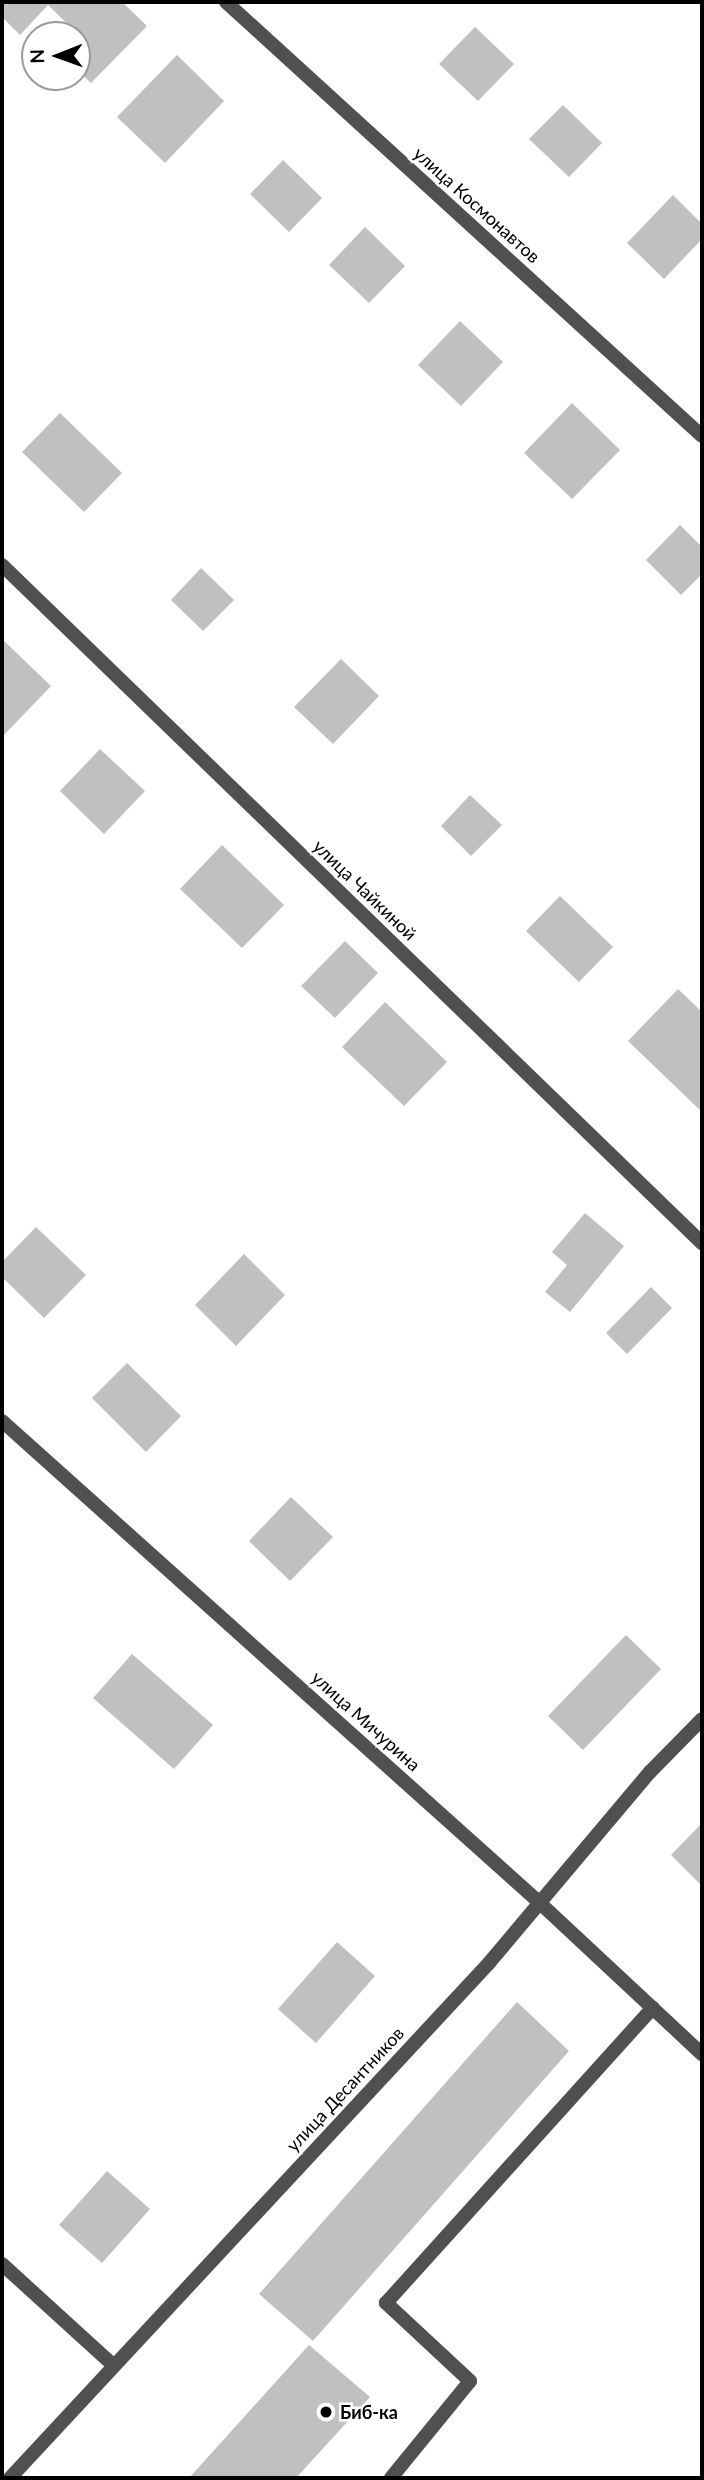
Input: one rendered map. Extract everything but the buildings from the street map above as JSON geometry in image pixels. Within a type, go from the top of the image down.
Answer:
[{"type":"street","name":"улица Космонавтов","points":[[226,2],[702,436]]},
{"type":"street","name":"улица Чайкиной","points":[[2,565],[702,1243]]},
{"type":"street","name":"улица Мичурина","points":[[2,1421],[541,1904],[702,2054]]},
{"type":"street","name":"улица Десантников","points":[[10,2478],[541,1904],[650,1772],[702,1719]]},
{"type":"street","points":[[391,2478],[470,2381],[386,2303],[653,2008]]},
{"type":"street","points":[[2,2264],[114,2366]]},
{"type":"place","name":"Биб-ка","points":[[326,2412]]}]
